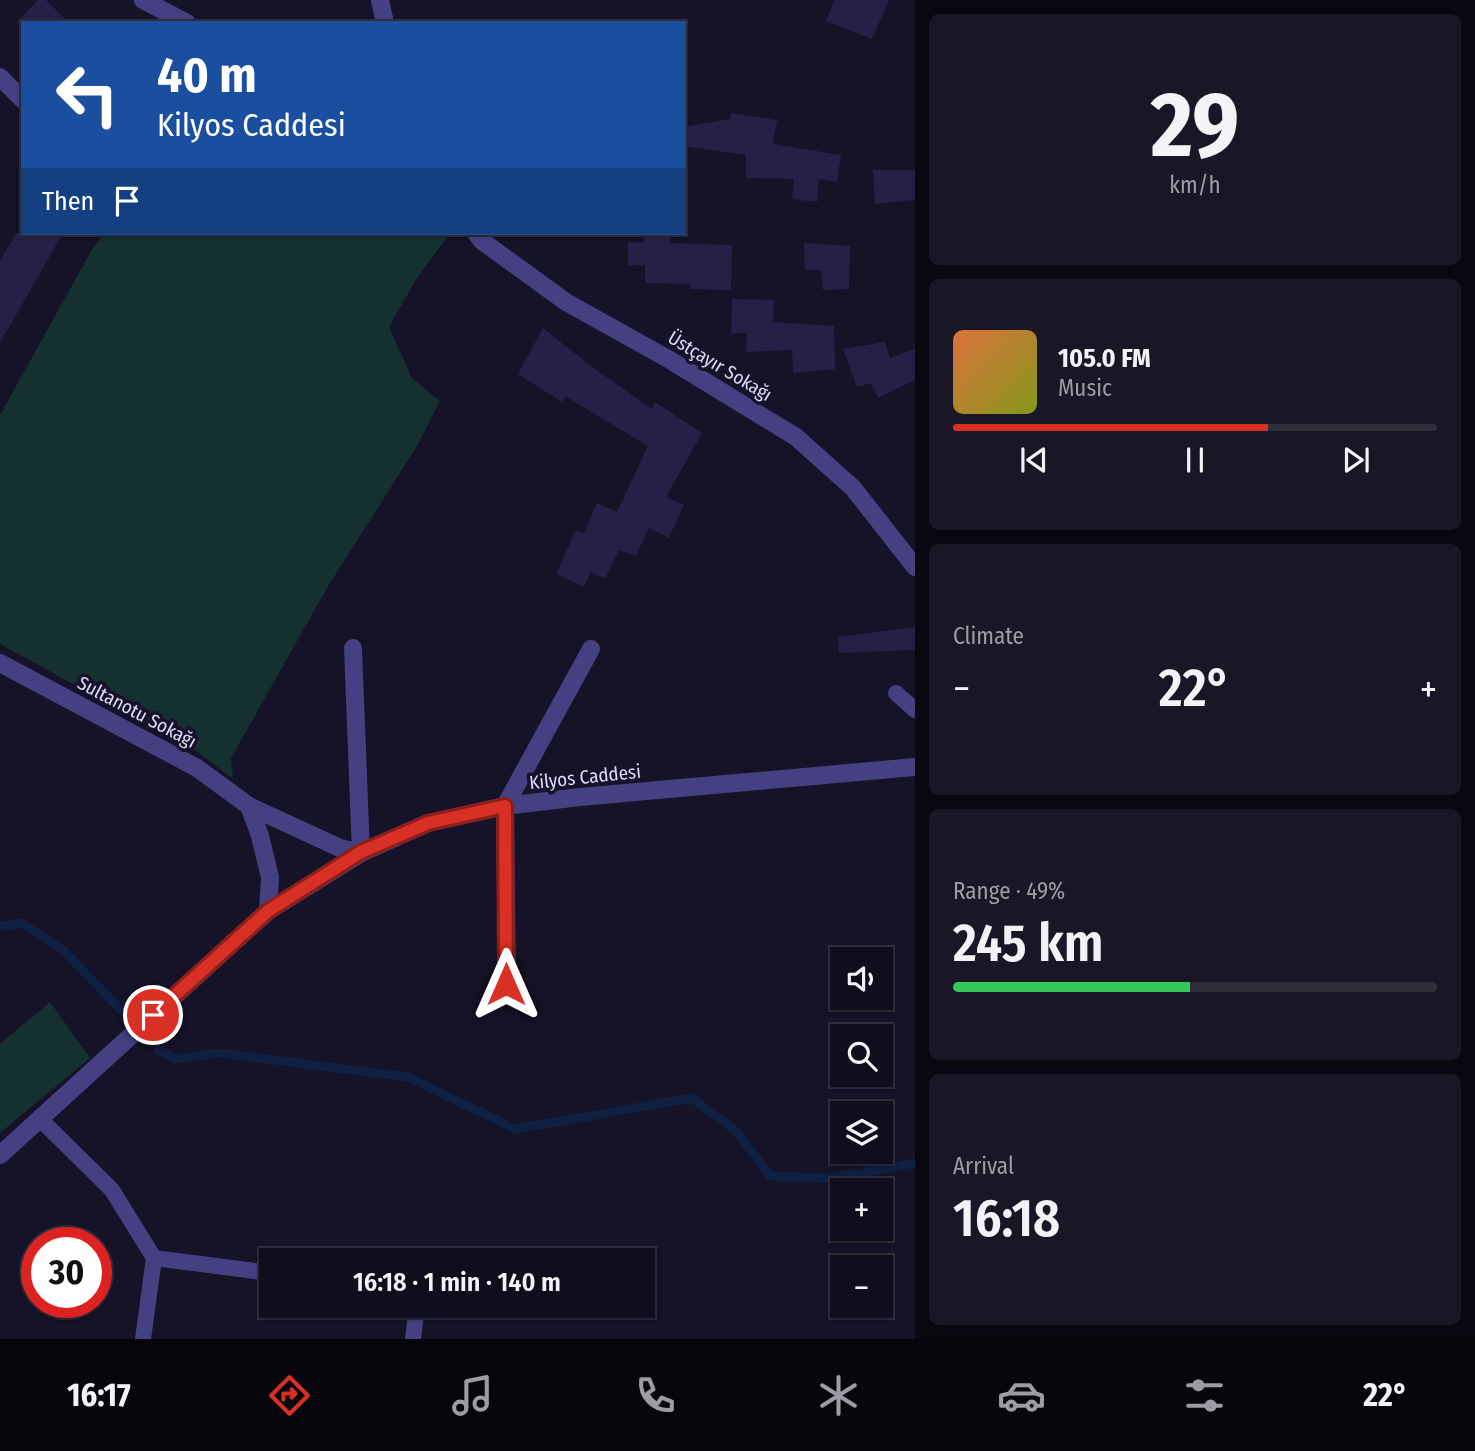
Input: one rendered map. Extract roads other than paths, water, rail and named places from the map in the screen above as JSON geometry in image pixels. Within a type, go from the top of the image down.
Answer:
[{"type":"street","points":[[143,0],[183,21]]},
{"type":"street","points":[[380,0],[384,21]]},
{"type":"street","points":[[0,77],[21,98]]},
{"type":"street","name":"Üstçayır Sokağı","points":[[477,235],[566,302],[670,360],[796,437],[853,488],[915,567]]},
{"type":"street","points":[[353,648],[361,852]]},
{"type":"street","points":[[506,984],[505,806],[591,649]]},
{"type":"street","name":"Sultanotu Sokağı","points":[[0,663],[197,768],[248,806],[340,848],[361,852]]},
{"type":"street","name":"Kilyos Caddesi","points":[[0,1155],[268,911],[361,852],[428,823],[505,806],[580,797],[915,767]]},
{"type":"street","points":[[248,806],[260,835],[270,877],[268,911]]},
{"type":"lane","points":[[896,693],[915,710]]},
{"type":"lane","points":[[41,1119],[112,1190],[154,1258],[143,1339]]},
{"type":"lane","points":[[154,1258],[259,1271]]},
{"type":"lane","points":[[413,1339],[416,1318]]},
{"type":"waterway","points":[[0,926],[21,923],[63,950],[122,1011]]},
{"type":"waterway","points":[[158,1050],[175,1059],[220,1053],[408,1077],[515,1129],[692,1098],[737,1132],[770,1176],[832,1178],[915,1163]]}]
